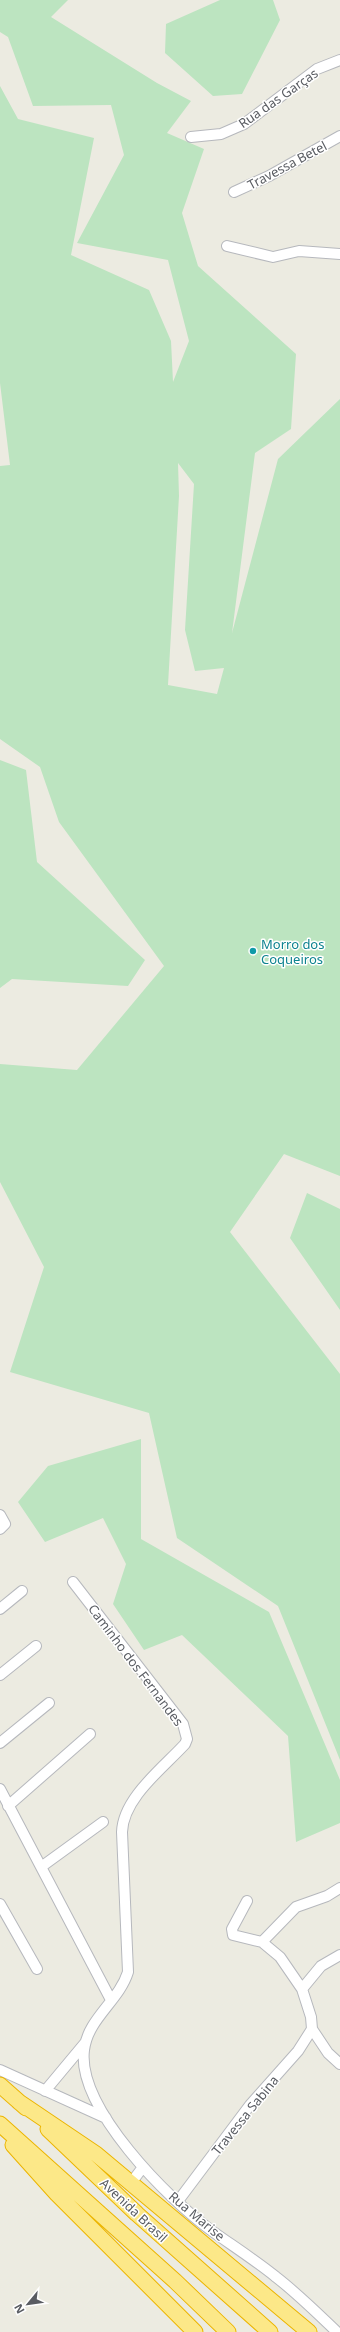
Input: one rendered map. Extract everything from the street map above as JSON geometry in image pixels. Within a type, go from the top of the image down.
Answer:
[{"type":"highway","name":"Avenida Brasil","points":[[0,2085],[137,2214],[270,2332]]},
{"type":"highway","points":[[19,2102],[78,2141],[131,2183],[309,2332]]},
{"type":"highway","name":"Avenida Brasil","points":[[0,2125],[175,2281],[228,2332]]},
{"type":"highway","points":[[0,2125],[34,2171],[195,2332]]},
{"type":"street","name":"Rua das Garças","points":[[191,137],[221,134],[244,124],[317,69],[340,60]]},
{"type":"street","name":"Travessa Betel","points":[[234,192],[275,173],[340,136]]},
{"type":"street","points":[[228,246],[273,257],[300,251],[340,254]]},
{"type":"street","points":[[0,1515],[5,1524],[0,1529]]},
{"type":"street","name":"Caminho dos Fernandes","points":[[73,1582],[183,1724],[187,1738],[185,1744],[132,1801],[122,1822],[128,1972],[126,1979],[90,2029],[86,2042],[84,2060],[86,2076]]},
{"type":"street","points":[[0,1609],[22,1592]]},
{"type":"street","points":[[0,1675],[36,1646]]},
{"type":"street","points":[[0,1743],[49,1703]]},
{"type":"street","points":[[8,1806],[90,1734]]},
{"type":"street","points":[[0,1789],[111,2000]]},
{"type":"street","points":[[41,1867],[103,1822]]},
{"type":"street","points":[[262,1942],[296,1907],[327,1896],[340,1888]]},
{"type":"street","points":[[247,1901],[232,1933],[235,1937],[262,1942],[280,1957],[302,1989],[311,2017],[312,2029],[328,2053],[340,2064]]},
{"type":"street","points":[[0,1904],[37,1969]]},
{"type":"street","points":[[302,1989],[321,1966],[340,1955]]},
{"type":"street","name":"Travessa Sabina","points":[[178,2201],[250,2105],[298,2051],[312,2029]]},
{"type":"street","points":[[45,2091],[86,2042]]},
{"type":"street","points":[[0,2070],[106,2118]]},
{"type":"street","name":"Rua Marise","points":[[86,2076],[106,2118],[143,2168],[211,2230],[276,2277],[308,2304],[336,2332]]},
{"type":"street","points":[[131,2183],[143,2168]]},
{"type":"green space","points":[[0,0],[68,0],[51,17],[157,83],[191,101],[167,133],[204,149],[182,213],[198,266],[296,354],[291,429],[255,453],[232,633],[278,459],[340,399],[340,1176],[284,1154],[230,1232],[340,1374],[340,1760],[278,1606],[177,1538],[149,1413],[10,1372],[44,1267],[0,1182],[0,1064],[77,1070],[164,966],[59,822],[40,767],[0,739],[0,466],[10,465],[0,383],[0,86],[18,119],[94,138],[71,255],[149,290],[171,341],[173,382],[189,341],[168,260],[77,243],[124,155],[111,105],[33,106],[8,37],[0,32]],"holes":[[[178,463],[194,484],[185,630],[195,671],[224,668],[217,694],[168,685],[179,496]]]},
{"type":"green space","points":[[220,0],[273,0],[280,20],[242,94],[213,96],[165,53],[166,24]]},
{"type":"green space","points":[[0,760],[26,770],[37,862],[145,960],[128,986],[12,979],[0,988]]},
{"type":"green space","points":[[307,1193],[340,1209],[340,1310],[290,1238]]},
{"type":"green space","points":[[141,1439],[141,1539],[269,1612],[340,1780],[340,1823],[296,1842],[288,1736],[182,1635],[144,1650],[113,1604],[126,1564],[103,1518],[45,1542],[18,1502],[48,1466]]},
{"type":"place","name":"Morro dos Coqueiros","points":[[253,951]]}]
